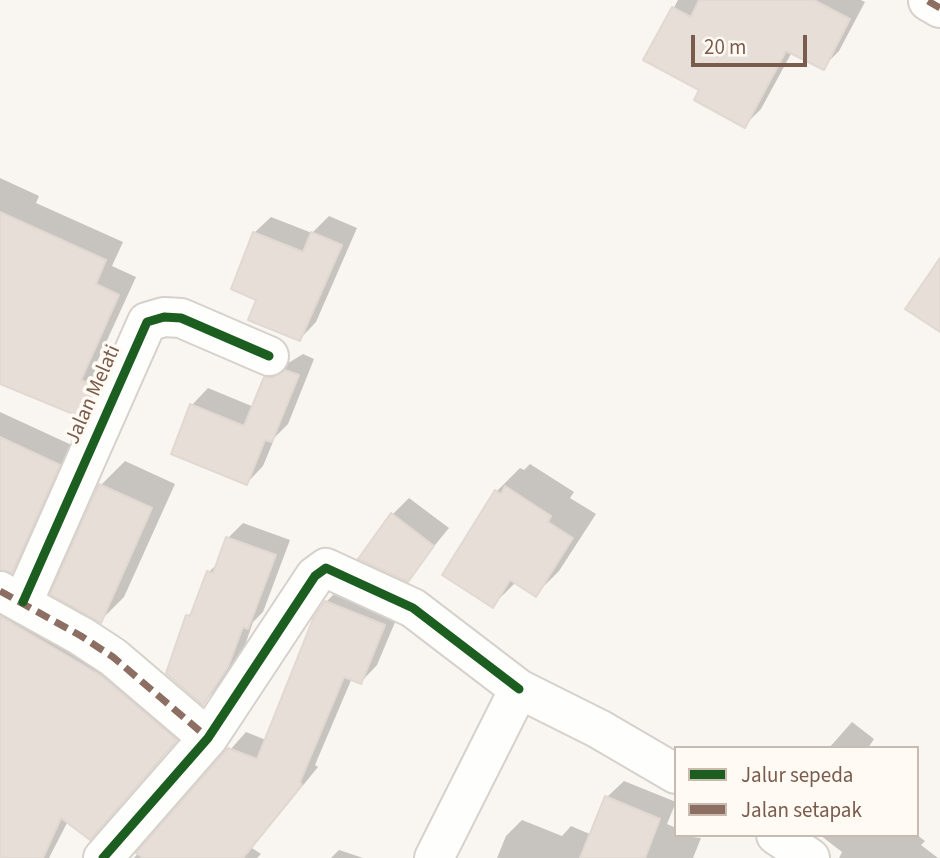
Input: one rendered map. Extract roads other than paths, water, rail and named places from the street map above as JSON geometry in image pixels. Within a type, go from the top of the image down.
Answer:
[{"type":"street","points":[[928,1],[940,8]]},
{"type":"street","name":"Jalan Melati","points":[[208,738],[113,657],[11,597],[147,322],[164,317],[181,318],[269,356]]},
{"type":"street","points":[[103,858],[208,738],[315,576],[326,568],[413,608],[519,689],[599,729],[674,773]]},
{"type":"street","points":[[434,858],[519,689]]},
{"type":"street","points":[[779,837],[810,858]]}]
